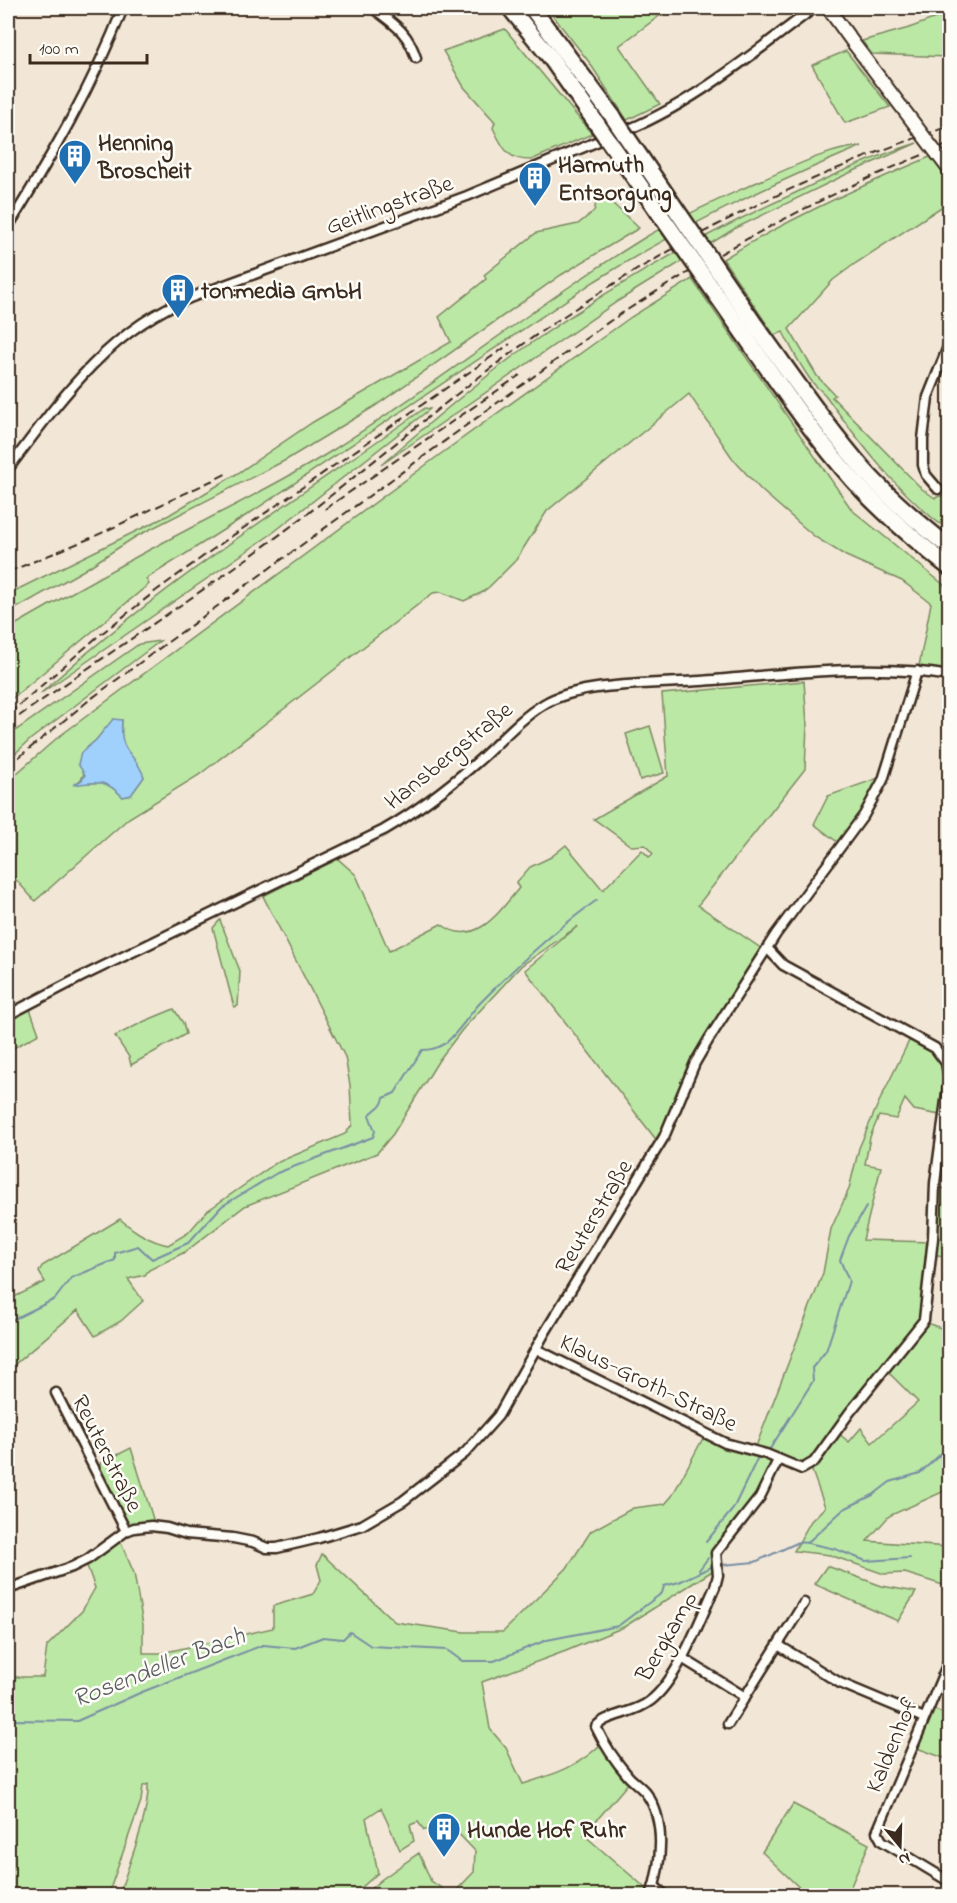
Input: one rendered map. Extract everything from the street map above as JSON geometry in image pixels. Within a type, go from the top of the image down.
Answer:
[{"type":"highway","points":[[510,8],[550,57],[749,329],[866,471],[917,522],[950,548]]},
{"type":"highway","points":[[532,8],[613,117],[818,437],[854,481],[910,536],[950,568]]},
{"type":"street","points":[[8,227],[57,147],[123,8]]},
{"type":"street","points":[[373,8],[405,33],[417,58]]},
{"type":"street","name":"Geitlingstraße","points":[[8,469],[67,390],[84,372],[118,340],[161,311],[192,297],[467,196],[632,128],[699,92],[814,8]]},
{"type":"street","points":[[828,8],[950,171]]},
{"type":"street","points":[[938,489],[926,475],[923,465],[923,439],[928,397],[950,342]]},
{"type":"street","name":"Hansbergstraße","points":[[8,1015],[81,977],[384,830],[412,814],[476,763],[532,712],[562,695],[606,687],[868,669],[917,671],[950,676]]},
{"type":"street","name":"Reuterstraße","points":[[8,1589],[72,1567],[88,1559],[126,1531],[151,1526],[186,1534],[233,1538],[253,1542],[267,1548],[292,1546],[362,1525],[403,1501],[465,1453],[498,1416],[664,1137],[685,1085],[709,1039],[776,934],[864,815],[883,780],[917,671]]},
{"type":"street","name":"Klaus-Groth-Straße","points":[[537,1349],[717,1439],[766,1454],[799,1468],[805,1468],[814,1462],[850,1412],[924,1320],[933,1238],[935,1183],[949,1078],[946,1063],[935,1048],[783,965],[768,949]]},
{"type":"street","name":"Reuterstraße","points":[[56,1393],[126,1531]]},
{"type":"street","name":"Bergkamp","points":[[651,1896],[660,1839],[655,1812],[646,1793],[622,1769],[596,1727],[604,1719],[635,1711],[661,1691],[682,1658],[715,1587],[718,1566],[716,1553],[760,1497],[778,1460]]},
{"type":"street","points":[[728,1724],[804,1603]]},
{"type":"street","points":[[778,1645],[840,1683],[924,1718]]},
{"type":"street","points":[[682,1658],[745,1697]]},
{"type":"street","name":"Kaldenhof","points":[[950,1658],[877,1832],[882,1841],[950,1882]]},
{"type":"street","points":[[654,1886],[666,1896]]},
{"type":"green space","points":[[547,8],[670,8],[619,46],[660,104],[627,120],[589,62]]},
{"type":"green space","points":[[949,13],[949,57],[872,54],[862,41],[909,28]]},
{"type":"green space","points":[[505,29],[592,134],[531,160],[516,158],[507,152],[493,128],[495,122],[464,87],[443,51]]},
{"type":"green space","points":[[846,51],[890,107],[845,123],[812,65]]},
{"type":"green space","points":[[917,143],[734,229],[618,301],[381,465],[511,358],[625,282],[690,245],[822,180]]},
{"type":"green space","points":[[862,146],[726,208],[660,242],[595,281],[253,511],[146,579],[149,584],[8,702],[8,629],[137,556],[277,483],[333,450],[604,263],[657,230],[713,202],[808,160],[835,151]]},
{"type":"green space","points":[[949,149],[949,202],[833,280],[789,329],[817,376],[835,395],[832,397],[922,489],[935,498],[943,495],[949,500],[949,531],[898,485],[853,433],[809,377],[783,332],[774,335],[723,259],[834,200]]},
{"type":"green space","points":[[599,191],[639,228],[561,275],[375,406],[286,460],[135,537],[84,570],[8,613],[8,594],[169,515],[238,473],[313,422],[451,342],[439,317],[486,279],[484,275],[536,233],[578,224],[594,211]]},
{"type":"green space","points":[[692,279],[852,510],[949,589],[949,672],[919,666],[931,603],[902,581],[846,556],[815,537],[761,490],[733,459],[689,394],[547,511],[516,560],[489,587],[464,601],[441,592],[433,593],[199,775],[129,818],[35,901],[8,871],[8,781],[57,738],[442,453],[631,317]],"holes":[[[113,720],[122,720],[123,745],[144,777],[131,795],[123,797],[111,787],[101,783],[75,784],[84,774],[81,753]]]},
{"type":"green space","points":[[425,408],[430,409],[270,535],[40,694],[85,654],[179,580]]},
{"type":"green space","points":[[160,641],[31,739],[8,760],[8,736],[139,644]]},
{"type":"green space","points":[[804,681],[807,725],[805,769],[698,905],[762,949],[707,1037],[658,1142],[525,970],[578,926],[521,966],[462,1030],[439,1060],[393,1134],[377,1153],[245,1206],[185,1252],[149,1270],[145,1275],[128,1279],[143,1301],[121,1321],[95,1336],[78,1310],[8,1370],[8,1300],[45,1282],[39,1272],[42,1266],[120,1219],[142,1235],[168,1245],[188,1233],[207,1211],[276,1163],[345,1134],[352,1125],[350,1085],[345,1057],[263,896],[338,859],[356,875],[389,951],[441,924],[453,931],[464,933],[475,930],[495,916],[503,907],[519,888],[516,883],[530,867],[551,857],[566,845],[603,890],[642,850],[649,857],[653,854],[645,845],[631,846],[594,819],[668,776],[662,694]]},
{"type":"green space","points":[[650,726],[664,773],[640,780],[626,734]]},
{"type":"green space","points":[[881,777],[866,807],[840,844],[814,824],[828,796]]},
{"type":"green space","points":[[220,920],[240,971],[238,1006],[234,1007],[213,928]]},
{"type":"green space","points":[[30,1009],[39,1034],[8,1051],[8,1020]]},
{"type":"green space","points":[[174,1009],[183,1023],[186,1034],[131,1065],[129,1057],[115,1036]]},
{"type":"green space","points":[[910,1039],[937,1053],[945,1070],[940,1115],[914,1110],[905,1099],[896,1119],[879,1116],[870,1137],[865,1164],[881,1167],[863,1240],[930,1242],[921,1322],[811,1461],[804,1465],[777,1456],[758,1495],[715,1552],[717,1568],[624,1627],[482,1682],[490,1729],[506,1748],[523,1784],[576,1764],[603,1742],[631,1780],[584,1835],[649,1891],[648,1895],[452,1895],[474,1872],[475,1851],[455,1830],[424,1830],[418,1822],[410,1825],[414,1841],[400,1850],[381,1808],[366,1818],[378,1873],[353,1895],[119,1895],[142,1825],[148,1784],[143,1786],[141,1801],[108,1895],[47,1895],[8,1887],[8,1677],[43,1677],[47,1646],[82,1611],[95,1588],[87,1566],[120,1541],[134,1573],[143,1625],[143,1653],[162,1653],[273,1628],[273,1606],[313,1594],[321,1580],[317,1565],[322,1554],[395,1622],[464,1632],[503,1632],[567,1568],[591,1531],[633,1508],[665,1504],[672,1496],[702,1440],[707,1438],[753,1454],[823,1273],[831,1229],[849,1189],[859,1148],[878,1104]]},
{"type":"green space","points":[[943,1188],[949,1190],[949,1257],[932,1254],[938,1190]]},
{"type":"green space","points":[[927,1323],[949,1331],[949,1489],[889,1516],[867,1541],[949,1547],[949,1587],[905,1573],[884,1574],[830,1555],[794,1551],[811,1521],[825,1507],[812,1471],[838,1433],[849,1442],[861,1428],[872,1443],[918,1402],[887,1371]]},
{"type":"green space","points":[[131,1448],[154,1522],[131,1524],[125,1522],[99,1472],[101,1463]]},
{"type":"green space","points":[[827,1566],[882,1586],[916,1592],[898,1621],[814,1584]]},
{"type":"green space","points":[[933,1709],[949,1716],[949,1760],[917,1748]]},
{"type":"green space","points":[[793,1804],[869,1844],[847,1895],[807,1895],[762,1852]]},
{"type":"green space","points":[[419,1853],[431,1881],[452,1895],[363,1895]]},
{"type":"water","points":[[113,719],[122,720],[125,747],[144,777],[131,795],[123,797],[105,784],[73,785],[82,780],[85,775],[78,764],[81,753],[96,740]]},
{"type":"waterway","points":[[8,1322],[55,1299],[71,1278],[115,1260],[115,1253],[138,1246],[152,1259],[188,1243],[222,1206],[277,1173],[373,1137],[375,1131],[369,1115],[382,1104],[384,1098],[395,1093],[422,1050],[437,1048],[449,1040],[481,1002],[522,961],[597,900]]},
{"type":"waterway","points":[[768,1452],[813,1381],[812,1368],[826,1351],[849,1281],[840,1260],[849,1236],[866,1207]]},
{"type":"waterway","name":"Rosendeller Bach","points":[[722,1565],[755,1562],[799,1542],[807,1543],[844,1509],[873,1495],[890,1482],[920,1473],[950,1444]]},
{"type":"waterway","points":[[706,1542],[733,1509],[758,1457]]},
{"type":"waterway","points":[[808,1543],[835,1549],[866,1561],[910,1558]]},
{"type":"waterway","points":[[699,1570],[708,1558]]},
{"type":"waterway","name":"Rosendeller Bach","points":[[8,1720],[77,1721],[142,1692],[263,1645],[295,1648],[323,1637],[343,1639],[350,1632],[371,1646],[447,1650],[462,1661],[494,1661],[547,1640],[618,1626],[662,1593],[664,1586],[679,1582],[713,1566]]},
{"type":"railway","points":[[8,724],[259,550],[495,365],[574,309],[625,277],[729,219],[838,168],[950,126]]},
{"type":"railway","points":[[8,766],[88,701],[610,321],[692,270],[775,224],[861,182],[950,144]]},
{"type":"railway","points":[[9,714],[96,638],[157,590],[510,344]]},
{"type":"railway","points":[[325,509],[520,375]]},
{"type":"railway","points":[[8,572],[91,538],[228,473]]},
{"type":"place","name":"Henning Broscheit","points":[[75,185]]},
{"type":"place","name":"Harmuth Entsorgung","points":[[535,207]]},
{"type":"place","name":"ton:media GmbH","points":[[178,319]]},
{"type":"place","name":"Hunde Hof Ruhr","points":[[444,1858]]}]
